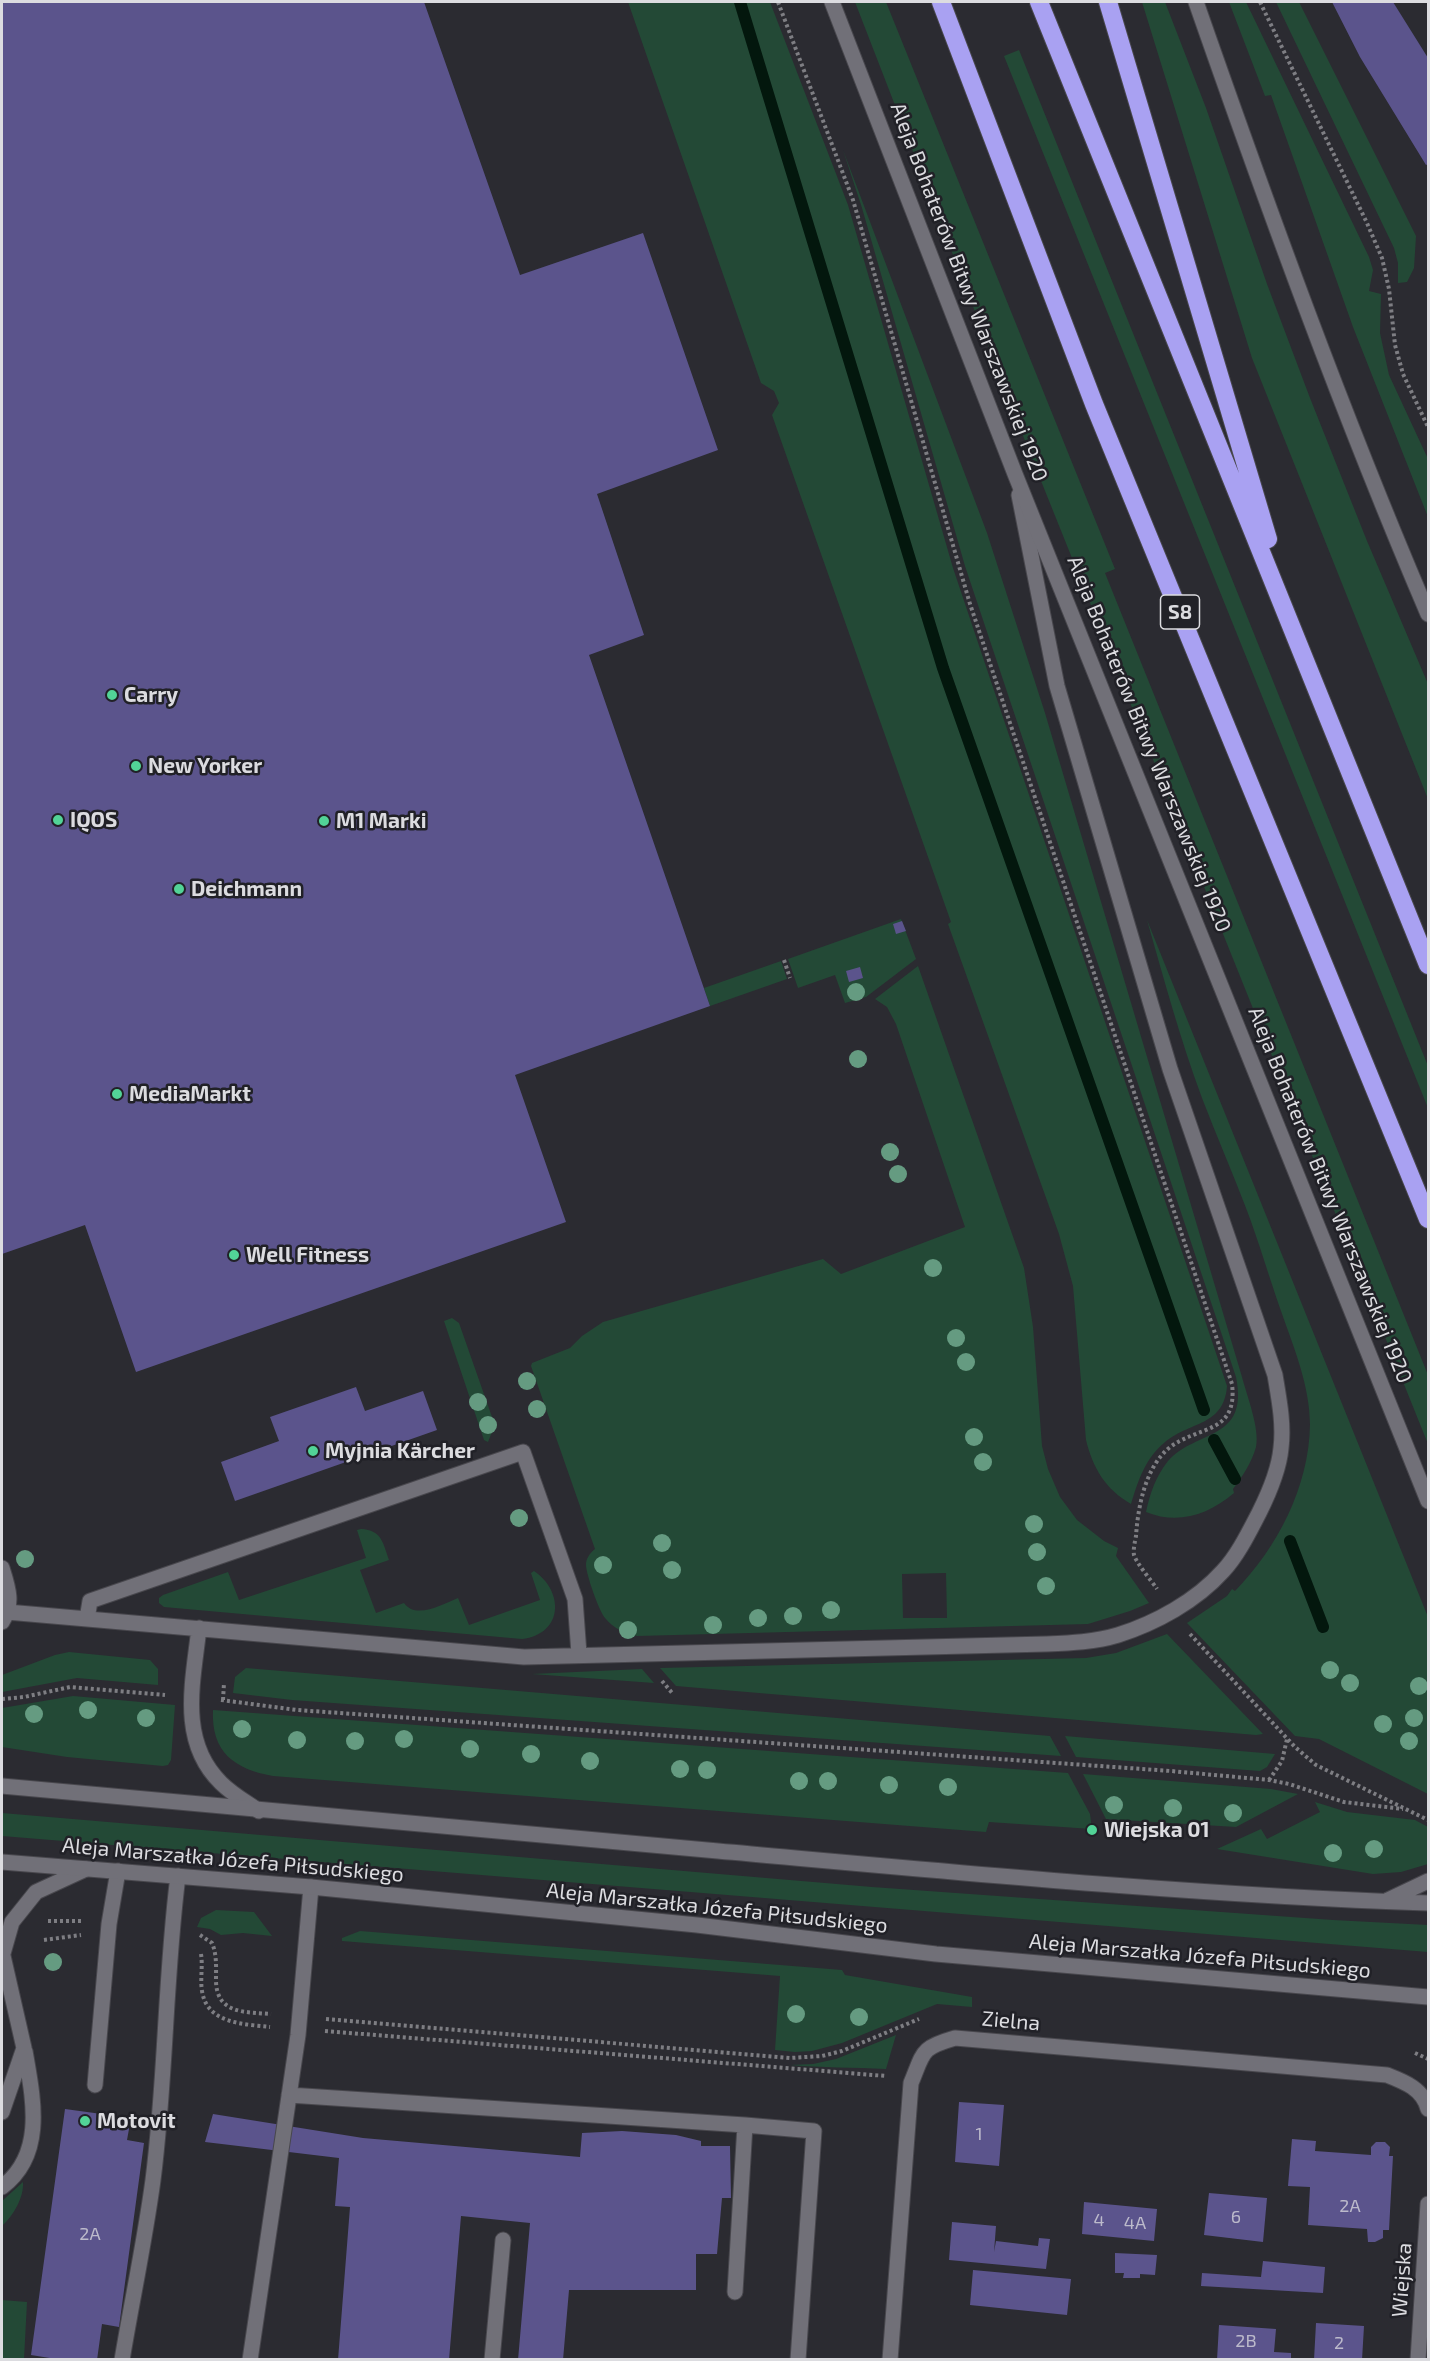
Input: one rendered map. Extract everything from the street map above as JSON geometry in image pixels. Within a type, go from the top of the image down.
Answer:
[{"type":"highway","name":"S8","points":[[941,2],[1094,404],[1428,1220]]},
{"type":"highway","points":[[1039,2],[1428,965]]},
{"type":"highway","points":[[1108,2],[1298,641]]},
{"type":"main road","name":"Aleja Bohaterów Bitwy Warszawskiej 1920","points":[[832,2],[1015,474],[1428,1501]]},
{"type":"main road","points":[[950,2],[967,66]]},
{"type":"main road","points":[[1034,2],[1053,35]]},
{"type":"main road","points":[[1196,2],[1331,375],[1387,518],[1428,614]]},
{"type":"main road","points":[[2,1568],[10,1600],[4,1617],[87,1619],[524,1657],[1086,1642],[1116,1636],[1172,1611],[1204,1590],[1224,1570],[1245,1539],[1274,1480],[1282,1437],[1282,1414],[1275,1375],[1170,1069],[1057,686],[1015,474]]},
{"type":"main road","points":[[87,1619],[90,1601],[523,1452],[575,1599],[579,1654]]},
{"type":"main road","points":[[199,1628],[192,1698],[193,1736],[210,1771],[223,1785],[259,1811]]},
{"type":"main road","points":[[2,1786],[259,1811],[985,1874],[1428,1903]]},
{"type":"main road","name":"Aleja Marszałka Józefa Piłsudskiego","points":[[2,1862],[311,1887],[697,1925],[936,1954],[1428,1997]]},
{"type":"main road","points":[[2,2187],[13,2179],[32,2141],[34,2102],[24,2048],[2,1957],[6,1938],[12,1922],[36,1892],[86,1869]]},
{"type":"main road","points":[[95,2085],[109,1930],[118,1871]]},
{"type":"main road","points":[[122,2360],[153,2180],[167,2025],[170,1937],[178,1876]]},
{"type":"main road","points":[[1386,1901],[1428,1881]]},
{"type":"main road","points":[[250,2360],[299,2023],[311,1887]]},
{"type":"main road","name":"Zielna","points":[[890,2360],[911,2083],[924,2053],[932,2044],[955,2038],[1387,2075],[1406,2083],[1426,2098],[1428,2109]]},
{"type":"main road","points":[[2,2112],[24,2048]]},
{"type":"main road","points":[[289,2095],[814,2131],[798,2360]]},
{"type":"main road","points":[[735,2292],[745,2125]]},
{"type":"main road","name":"Wiejska","points":[[1418,2360],[1428,2204]]},
{"type":"main road","points":[[492,2360],[503,2240]]},
{"type":"path","points":[[778,2],[854,200],[970,604],[1232,1384],[1234,1398],[1223,1420],[1215,1427],[1178,1442],[1167,1450],[1148,1479],[1139,1509],[1134,1554],[1162,1597]]},
{"type":"path","points":[[1260,2],[1382,258],[1397,355],[1403,374],[1428,427]]},
{"type":"path","points":[[784,960],[790,978]]},
{"type":"path","points":[[1182,1626],[1287,1738],[1316,1765],[1428,1820]]},
{"type":"path","points":[[223,1701],[225,1674]]},
{"type":"path","points":[[2,1699],[24,1697],[70,1687],[167,1695]]},
{"type":"path","points":[[213,1700],[297,1710],[1171,1771],[1269,1780],[1344,1802],[1407,1809]]},
{"type":"path","points":[[1269,1780],[1282,1761],[1287,1738]]},
{"type":"path","points":[[12,1922],[81,1921],[109,1930]]},
{"type":"path","points":[[44,1940],[109,1930]]},
{"type":"path","points":[[170,1937],[203,1936],[212,1943],[216,1953],[216,1991],[226,2005],[235,2010],[299,2023],[890,2076]]},
{"type":"path","points":[[170,1937],[195,1947],[201,1953],[202,1993],[207,2005],[223,2019],[238,2024],[299,2023],[790,2058],[822,2056],[842,2051],[912,2022]]},
{"type":"green space","points":[[628,2],[770,2],[848,205],[953,568],[1227,1386],[1219,1409],[1212,1416],[1174,1436],[1157,1449],[1147,1463],[1131,1504],[1107,1485],[1096,1469],[1089,1450],[1086,1440],[1073,1286],[1059,1234],[948,924],[951,922],[772,415],[779,403],[774,391],[761,383]]},
{"type":"green space","points":[[855,2],[886,2],[1115,569],[1105,573],[1428,1375],[1428,1444],[1029,451]]},
{"type":"green space","points":[[1142,2],[1165,2],[1206,108],[1267,284],[1310,398],[1367,541],[1428,684],[1428,799],[1252,358]]},
{"type":"green space","points":[[1229,2],[1246,2],[1369,257],[1373,270],[1369,291],[1381,294],[1380,333],[1389,375],[1428,459],[1428,517],[1353,327],[1271,95],[1265,96]]},
{"type":"green space","points":[[1276,2],[1299,2],[1416,236],[1414,268],[1407,282],[1398,283],[1398,263],[1394,248]]},
{"type":"green space","points":[[1019,50],[1428,1066],[1428,1108],[1004,56]]},
{"type":"green space","points":[[843,150],[987,533],[1045,713],[1252,1412],[1256,1431],[1256,1447],[1249,1464],[1233,1489],[1234,1493],[1214,1507],[1192,1516],[1170,1518],[1146,1512],[1149,1498],[1168,1461],[1180,1451],[1218,1431],[1228,1423],[1235,1413],[1238,1398],[1236,1377],[965,566],[862,208]]},
{"type":"green space","points":[[901,919],[916,959],[866,997],[845,1003],[835,975],[798,988],[788,959]]},
{"type":"green space","points":[[1147,920],[1428,1617],[1428,1794],[1319,1739],[1295,1736],[1187,1623],[1227,1596],[1232,1589],[1235,1591],[1264,1556],[1277,1536],[1288,1515],[1304,1471],[1310,1425],[1307,1396],[1296,1353],[1251,1221],[1194,1076]]},
{"type":"green space","points":[[781,961],[787,979],[710,1006],[704,988]]},
{"type":"green space","points":[[918,966],[1024,1268],[1033,1327],[1042,1446],[1048,1469],[1060,1497],[1077,1520],[1104,1541],[1118,1548],[1116,1556],[1149,1603],[1088,1624],[637,1636],[624,1632],[605,1618],[593,1592],[586,1565],[595,1549],[531,1366],[532,1363],[570,1348],[582,1336],[603,1322],[823,1259],[841,1274],[965,1227],[896,1024],[887,1007],[875,999]],"holes":[[[946,1573],[947,1618],[903,1618],[902,1574]]]},
{"type":"green space","points":[[452,1318],[459,1323],[492,1417],[492,1432],[488,1442],[484,1440],[444,1321]]},
{"type":"green space","points":[[357,1530],[373,1532],[381,1538],[389,1560],[360,1570],[376,1613],[404,1603],[415,1610],[430,1609],[458,1598],[469,1625],[540,1600],[531,1573],[534,1571],[551,1589],[555,1611],[552,1621],[546,1629],[536,1635],[522,1639],[164,1607],[159,1603],[159,1598],[163,1595],[228,1572],[239,1600],[366,1558]]},
{"type":"green space","points":[[1167,1634],[1263,1734],[676,1686],[660,1668],[1086,1658],[1116,1653]]},
{"type":"green space","points":[[69,1652],[150,1660],[158,1669],[158,1685],[77,1678],[2,1692],[2,1675]]},
{"type":"green space","points":[[246,1668],[1050,1736],[1061,1756],[292,1700],[233,1693],[235,1677]]},
{"type":"green space","points":[[642,1669],[654,1683],[532,1674]]},
{"type":"green space","points":[[73,1696],[175,1705],[171,1760],[168,1765],[67,1757],[2,1747],[2,1708]]},
{"type":"green space","points":[[213,1710],[1068,1773],[1090,1814],[1092,1829],[989,1822],[986,1832],[273,1776],[247,1769],[228,1756],[216,1737]]},
{"type":"green space","points":[[1065,1736],[1275,1754],[1267,1767],[1260,1771],[1076,1757]]},
{"type":"green space","points":[[1083,1774],[1271,1789],[1298,1794],[1236,1827],[1106,1819]]},
{"type":"green space","points":[[1315,1802],[1347,1812],[1415,1820],[1428,1827],[1428,1864],[1401,1872],[1373,1874],[1217,1849],[1261,1829],[1267,1839],[1320,1812]]},
{"type":"green space","points":[[2,1813],[872,1887],[1428,1925],[1428,1952],[2,1836]]},
{"type":"green space","points":[[216,1910],[254,1912],[272,1936],[243,1933],[221,1935],[210,1929],[197,1927],[201,1918]]},
{"type":"green space","points":[[360,1931],[842,1970],[845,1975],[972,1997],[972,2007],[937,2004],[842,2043],[812,2051],[775,2050],[780,1976],[342,1941],[342,1938]]},
{"type":"green space","points":[[896,2035],[886,2069],[790,2065],[813,2064],[836,2059]]},
{"type":"green space","points":[[23,2182],[22,2194],[17,2206],[2,2226],[2,2201]]},
{"type":"green space","points":[[2,2300],[27,2302],[24,2359],[2,2359]]},
{"type":"building","name":"M1 Marki","points":[[2,2],[424,2],[520,275],[643,233],[718,450],[597,494],[644,635],[589,655],[710,1006],[515,1075],[566,1222],[136,1372],[85,1225],[2,1254]]},
{"type":"building","points":[[1332,2],[1393,2],[1428,58],[1428,164],[1426,165],[1360,57]]},
{"type":"building","points":[[902,921],[906,931],[896,934],[893,924]]},
{"type":"building","points":[[860,967],[863,978],[849,982],[846,971]]},
{"type":"building","name":"Myjnia Kärcher","points":[[356,1387],[365,1411],[423,1391],[437,1430],[235,1501],[221,1462],[279,1441],[270,1417]]},
{"type":"building","points":[[959,2102],[1004,2105],[999,2166],[955,2162]]},
{"type":"building","points":[[65,2109],[131,2118],[127,2140],[144,2143],[119,2327],[102,2324],[97,2360],[62,2360],[31,2355]]},
{"type":"building","points":[[213,2114],[363,2138],[580,2157],[582,2133],[622,2131],[676,2135],[701,2141],[701,2146],[730,2146],[731,2198],[722,2198],[717,2254],[696,2254],[696,2290],[569,2290],[563,2360],[518,2360],[530,2223],[461,2216],[449,2360],[338,2360],[350,2207],[335,2206],[339,2158],[205,2142]]},
{"type":"building","points":[[1292,2139],[1316,2141],[1315,2151],[1371,2155],[1371,2147],[1376,2142],[1385,2142],[1390,2147],[1389,2156],[1393,2156],[1389,2230],[1383,2230],[1383,2238],[1375,2242],[1368,2242],[1367,2229],[1308,2225],[1310,2187],[1288,2186]]},
{"type":"building","points":[[1209,2193],[1267,2198],[1263,2242],[1204,2235]]},
{"type":"building","points":[[1084,2202],[1157,2209],[1154,2241],[1082,2234]]},
{"type":"building","points":[[952,2222],[996,2226],[994,2252],[996,2241],[1038,2246],[1039,2238],[1050,2239],[1046,2269],[949,2260]]},
{"type":"building","points":[[1115,2253],[1157,2255],[1155,2275],[1140,2274],[1140,2278],[1123,2278],[1124,2273],[1115,2273]]},
{"type":"building","points":[[1263,2261],[1325,2267],[1323,2293],[1201,2286],[1202,2273],[1261,2277]]},
{"type":"building","points":[[973,2270],[1071,2279],[1067,2315],[970,2305]]},
{"type":"building","points":[[1316,2323],[1364,2326],[1362,2360],[1314,2360]]},
{"type":"building","points":[[1219,2325],[1276,2329],[1274,2352],[1291,2353],[1291,2360],[1217,2360]]},
{"type":"waterway","points":[[740,2],[943,668],[1204,1410]]},
{"type":"waterway","points":[[1214,1440],[1235,1479]]},
{"type":"waterway","points":[[1290,1541],[1323,1627]]},
{"type":"place","name":"Carry","points":[[112,695]]},
{"type":"place","name":"New Yorker","points":[[136,766]]},
{"type":"place","name":"IQOS","points":[[58,820]]},
{"type":"place","name":"M1 Marki","points":[[324,821]]},
{"type":"place","name":"Deichmann","points":[[179,889]]},
{"type":"place","name":"MediaMarkt","points":[[117,1094]]},
{"type":"place","name":"Well Fitness","points":[[234,1255]]},
{"type":"place","name":"Myjnia Kärcher","points":[[313,1451]]},
{"type":"place","name":"Wiejska 01","points":[[1092,1830]]},
{"type":"place","name":"Motovit","points":[[85,2121]]}]
